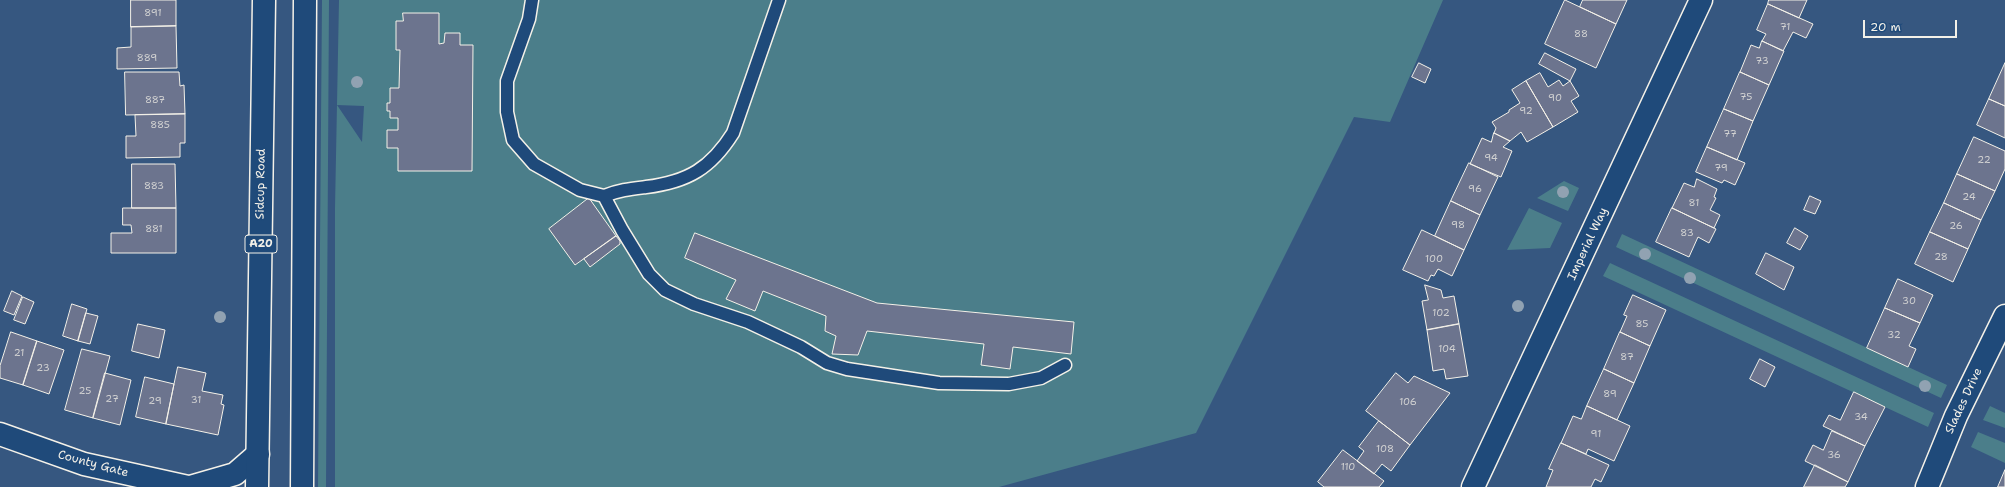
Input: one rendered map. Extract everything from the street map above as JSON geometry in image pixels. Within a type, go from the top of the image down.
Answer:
[{"type":"main road","name":"Sidcup Road","points":[[257,487],[264,0]]},
{"type":"main road","points":[[302,487],[305,0]]},
{"type":"main road","name":"Imperial Way","points":[[1473,487],[1701,0]]},
{"type":"main road","name":"Slades Drive","points":[[1927,487],[1956,416],[2005,316]]},
{"type":"main road","name":"County Gate","points":[[0,434],[84,464],[189,487],[235,474],[258,454]]},
{"type":"lane","points":[[532,0],[529,19],[507,81],[507,112],[513,140],[534,164],[580,190],[604,196],[621,189],[647,187],[681,180],[702,170],[721,152],[733,132],[779,0]]},
{"type":"lane","points":[[604,196],[622,230],[649,274],[665,290],[694,304],[748,322],[801,347],[827,363],[848,368],[939,383],[1009,384],[1041,378],[1065,366]]},
{"type":"green space","points":[[322,0],[329,0],[326,487],[318,487]]},
{"type":"green space","points":[[339,0],[1443,0],[1390,122],[1354,117],[1196,433],[999,487],[335,487],[335,208]],"holes":[[[337,105],[364,106],[362,142]]]},
{"type":"green space","points":[[1564,181],[1579,188],[1568,211],[1537,198]]},
{"type":"green space","points":[[1529,208],[1562,223],[1550,248],[1507,250]]},
{"type":"green space","points":[[1622,234],[1947,385],[1941,398],[1616,247]]},
{"type":"green space","points":[[1610,263],[1934,413],[1928,427],[1603,276]]},
{"type":"green space","points":[[1990,406],[2005,413],[2005,428],[1983,420]]},
{"type":"green space","points":[[1978,432],[2005,443],[2005,463],[1971,447]]},
{"type":"building","points":[[131,0],[176,0],[176,26],[131,27]]},
{"type":"building","points":[[1565,0],[1616,24],[1596,68],[1545,44]]},
{"type":"building","points":[[1583,0],[1627,0],[1616,24],[1580,7]]},
{"type":"building","points":[[1769,0],[1807,0],[1799,18],[1768,4]]},
{"type":"building","points":[[1768,4],[1813,24],[1806,38],[1793,32],[1783,51],[1762,41],[1766,34],[1757,30]]},
{"type":"building","points":[[403,13],[439,13],[439,44],[444,43],[445,33],[460,33],[460,45],[473,45],[472,171],[398,171],[398,148],[387,148],[387,130],[398,130],[398,118],[390,118],[390,111],[387,111],[387,103],[390,103],[390,88],[399,88],[400,50],[396,50],[396,21],[403,21]]},
{"type":"building","points":[[176,26],[177,68],[117,69],[117,48],[131,47],[131,27]]},
{"type":"building","points":[[1762,41],[1784,51],[1769,85],[1740,72],[1751,45],[1759,48]]},
{"type":"building","points":[[1545,53],[1576,69],[1570,81],[1539,64]]},
{"type":"building","points":[[1419,63],[1431,69],[1425,83],[1412,77]]},
{"type":"building","points":[[2005,63],[2005,106],[1989,99]]},
{"type":"building","points":[[125,72],[179,72],[180,86],[184,85],[185,114],[126,115]]},
{"type":"building","points":[[1740,72],[1769,85],[1753,121],[1724,109]]},
{"type":"building","points":[[1540,73],[1548,87],[1559,80],[1563,86],[1570,81],[1579,96],[1571,101],[1578,112],[1553,127],[1526,81]]},
{"type":"building","points":[[1526,81],[1553,127],[1527,142],[1521,132],[1510,141],[1494,133],[1496,128],[1492,122],[1509,112],[1509,110],[1520,103],[1512,90]]},
{"type":"building","points":[[1989,99],[2005,106],[2005,138],[1977,125]]},
{"type":"building","points":[[1724,109],[1753,121],[1737,160],[1707,147]]},
{"type":"building","points":[[185,114],[185,143],[180,143],[180,157],[126,158],[126,136],[136,136],[135,115]]},
{"type":"building","points":[[1494,133],[1510,141],[1503,147],[1512,151],[1501,177],[1470,164],[1482,138],[1491,142]]},
{"type":"building","points":[[1974,137],[2005,151],[2005,169],[1995,191],[1957,174]]},
{"type":"building","points":[[1707,147],[1745,163],[1735,185],[1724,180],[1722,183],[1696,172]]},
{"type":"building","points":[[1469,163],[1498,177],[1480,215],[1451,201]]},
{"type":"building","points":[[132,164],[175,164],[176,208],[132,208]]},
{"type":"building","points":[[1957,174],[1995,191],[1981,220],[1944,203]]},
{"type":"building","points":[[1697,179],[1717,189],[1714,197],[1716,198],[1710,210],[1720,215],[1714,228],[1672,208],[1684,183],[1694,187]]},
{"type":"building","points":[[1810,196],[1821,201],[1815,214],[1804,210]]},
{"type":"building","points":[[589,198],[616,236],[575,265],[549,229]]},
{"type":"building","points":[[1451,201],[1480,215],[1464,250],[1435,236]]},
{"type":"building","points":[[1944,203],[1981,220],[1968,249],[1930,232]]},
{"type":"building","points":[[123,208],[176,208],[176,253],[111,253],[111,233],[132,233],[131,225],[123,225]]},
{"type":"building","points":[[1672,208],[1716,229],[1709,243],[1698,237],[1689,257],[1656,242]]},
{"type":"building","points":[[1795,228],[1808,236],[1800,250],[1787,243]]},
{"type":"building","points":[[1422,230],[1464,250],[1452,276],[1438,269],[1434,276],[1431,275],[1428,281],[1403,270]]},
{"type":"building","points":[[1930,232],[1968,249],[1953,282],[1915,264]]},
{"type":"building","points":[[695,233],[877,303],[1074,322],[1071,354],[1013,347],[1010,369],[981,365],[984,344],[867,331],[858,355],[832,354],[836,336],[825,331],[826,316],[763,291],[755,311],[726,299],[736,280],[685,258]]},
{"type":"building","points":[[616,236],[620,241],[620,244],[590,267],[584,259]]},
{"type":"building","points":[[1766,253],[1794,267],[1784,290],[1756,274]]},
{"type":"building","points":[[1898,279],[1933,295],[1920,323],[1885,308]]},
{"type":"building","points":[[1425,285],[1441,290],[1443,298],[1454,296],[1459,324],[1427,330],[1422,301],[1428,300]]},
{"type":"building","points":[[12,291],[22,296],[14,315],[4,311]]},
{"type":"building","points":[[1633,295],[1666,310],[1650,346],[1620,332],[1627,316],[1624,315]]},
{"type":"building","points":[[23,297],[34,302],[25,324],[14,320]]},
{"type":"building","points":[[72,304],[87,309],[78,341],[63,336]]},
{"type":"building","points":[[1885,308],[1920,323],[1909,346],[1916,349],[1908,367],[1867,348]]},
{"type":"building","points":[[86,313],[98,316],[90,344],[78,341]]},
{"type":"building","points":[[138,324],[165,330],[159,358],[132,351]]},
{"type":"building","points":[[1459,324],[1468,376],[1446,379],[1444,369],[1433,371],[1427,330]]},
{"type":"building","points":[[11,332],[37,341],[23,385],[0,378],[0,366]]},
{"type":"building","points":[[1620,332],[1650,346],[1634,383],[1604,369]]},
{"type":"building","points":[[37,341],[64,350],[49,394],[23,385]]},
{"type":"building","points":[[82,349],[110,356],[93,418],[65,410]]},
{"type":"building","points":[[1760,359],[1775,367],[1765,387],[1750,379]]},
{"type":"building","points":[[178,367],[206,373],[202,391],[223,395],[221,404],[224,405],[218,435],[166,424]]},
{"type":"building","points":[[1604,369],[1634,383],[1617,420],[1587,406]]},
{"type":"building","points":[[105,373],[131,380],[120,425],[93,418]]},
{"type":"building","points":[[1396,373],[1408,383],[1414,376],[1450,393],[1410,445],[1366,411]]},
{"type":"building","points":[[145,377],[174,384],[166,424],[136,417]]},
{"type":"building","points":[[1854,392],[1885,407],[1865,446],[1823,426],[1829,415],[1840,420]]},
{"type":"building","points":[[1587,406],[1630,426],[1614,461],[1588,449],[1586,454],[1561,443],[1573,416],[1581,419]]},
{"type":"building","points":[[1379,421],[1410,445],[1391,471],[1382,464],[1374,474],[1357,461],[1364,451],[1359,447]]},
{"type":"building","points":[[1832,431],[1865,446],[1848,482],[1805,461],[1813,445],[1823,450]]},
{"type":"building","points":[[1561,443],[1609,465],[1601,482],[1595,479],[1591,487],[1546,487],[1553,470],[1549,469]]},
{"type":"building","points":[[1343,450],[1384,481],[1379,487],[1324,487],[1318,482]]},
{"type":"building","points":[[1815,465],[1848,482],[1845,487],[1804,487]]},
{"type":"building","points":[[2005,470],[2005,487],[1998,487]]}]
